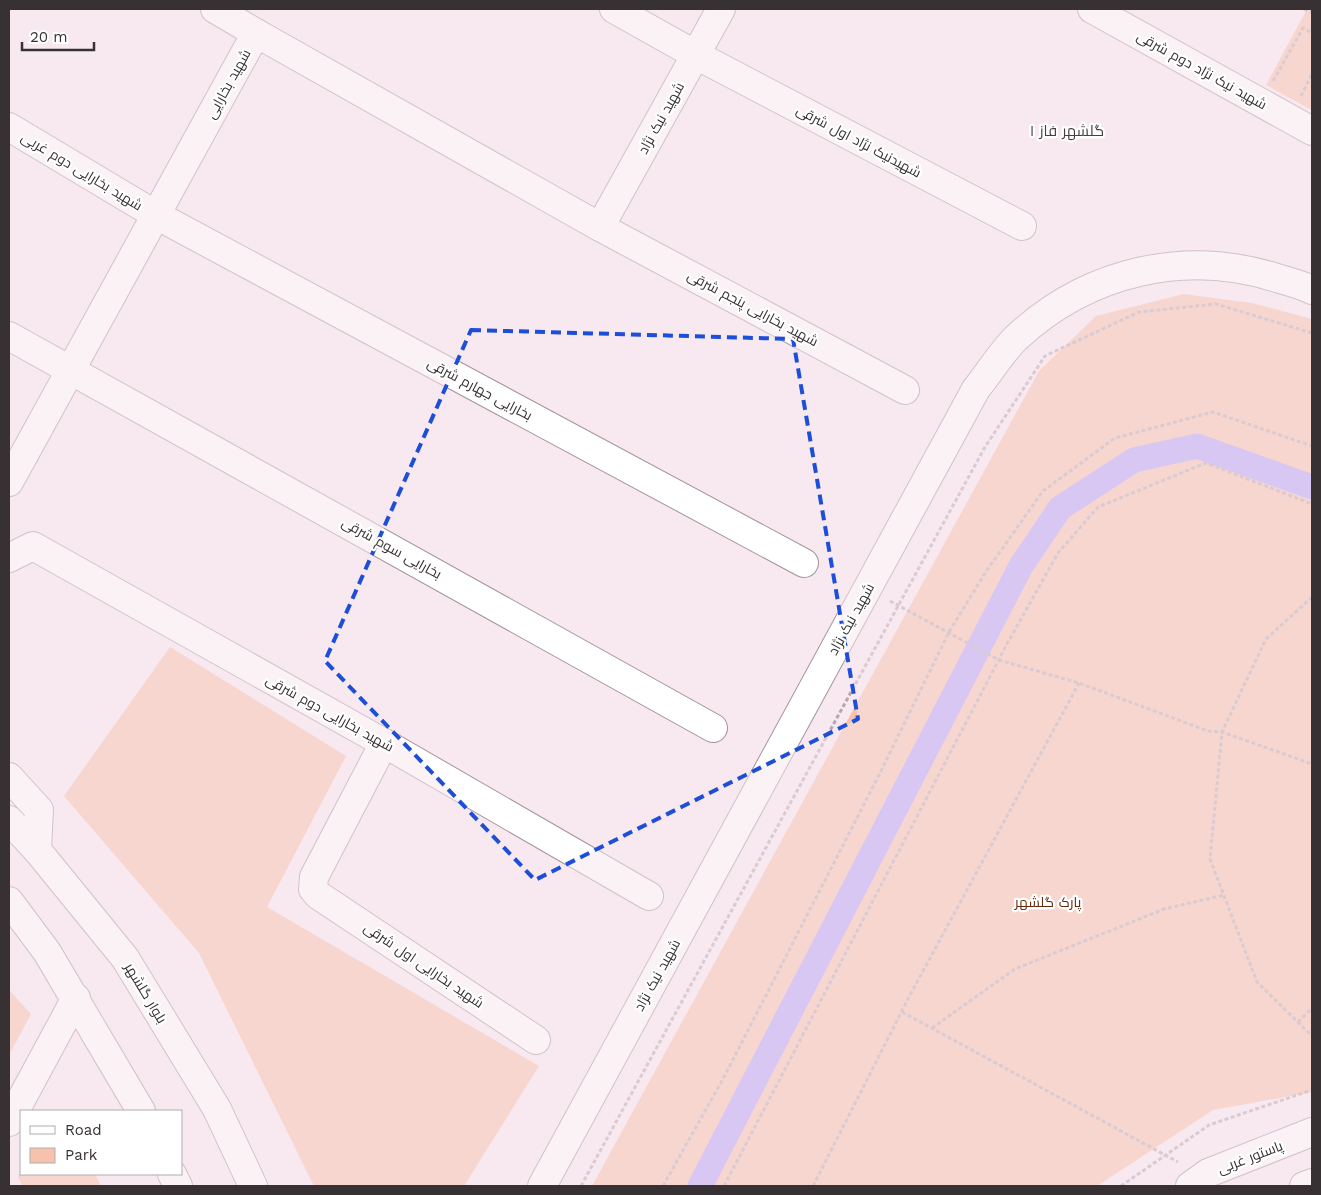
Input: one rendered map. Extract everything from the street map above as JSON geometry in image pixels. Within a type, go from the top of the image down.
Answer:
[{"type":"street","points":[[215,9],[256,33]]},
{"type":"street","name":"شهیدنیک نژاد اول شرقی","points":[[614,9],[696,55],[1022,226]]},
{"type":"street","name":"شهید نیک نژاد","points":[[600,227],[722,9]]},
{"type":"street","name":"شهید نیک نژاد دوم شرقی","points":[[1092,9],[1312,131]]},
{"type":"street","name":"شهید بخارایی","points":[[13,466],[70,370],[256,33],[600,227]]},
{"type":"street","name":"شهید بخارایی دوم غربی","points":[[9,127],[156,215]]},
{"type":"street","name":"بخارایی جهارم شرقی","points":[[156,215],[804,563]]},
{"type":"street","name":"شهید بخارایی پنجم شرقی","points":[[600,227],[905,390]]},
{"type":"street","name":"شهید نیک نژاد","points":[[542,1186],[976,389],[1015,339],[1065,300],[1123,274],[1186,264],[1249,269],[1312,290]]},
{"type":"street","name":"بخارایی سوم شرقی","points":[[9,336],[713,728]]},
{"type":"street","name":"شهید بخارایی دوم شرقی","points":[[9,558],[33,546],[384,743],[649,896]]},
{"type":"street","name":"شهید بخارایی اول شرقی","points":[[384,743],[314,877],[313,889],[318,895],[536,1040]]},
{"type":"street","points":[[9,777],[39,810],[37,850]]},
{"type":"street","name":"بلوار گلشهر","points":[[9,820],[37,850],[125,958],[217,1109],[253,1186]]},
{"type":"street","points":[[10,903],[47,952],[76,998],[140,1110]]},
{"type":"street","points":[[9,1122],[76,998]]},
{"type":"street","name":"پاستور غربی","points":[[1196,1182],[1312,1132]]},
{"type":"street","points":[[1304,1186],[1312,1183]]},
{"type":"path","points":[[1304,9],[1312,13]]},
{"type":"path","points":[[1280,85],[1273,81],[1303,28],[1312,33]]},
{"type":"path","points":[[1294,93],[1306,100]]},
{"type":"path","points":[[581,1186],[900,606],[985,447],[1045,356],[1139,312],[1216,304],[1312,333]]},
{"type":"path","points":[[663,1186],[727,1070],[880,773],[949,632],[987,570],[1043,491],[1115,438],[1213,412],[1312,446]]},
{"type":"path","points":[[724,1186],[999,660],[1058,553],[1098,507],[1206,463],[1312,504]]},
{"type":"path","points":[[867,590],[999,660],[1079,683],[1208,731],[1222,732],[1312,764]]},
{"type":"path","points":[[1312,597],[1266,639],[1222,732],[1210,858],[1257,982],[1312,1036]]},
{"type":"path","points":[[813,1186],[902,1012],[1079,683]]},
{"type":"path","points":[[932,1028],[1015,969],[1164,909],[1224,895]]},
{"type":"path","points":[[1298,1022],[1312,1008]]},
{"type":"path","points":[[902,1012],[1166,1154],[1196,1182]]},
{"type":"path","points":[[1121,1186],[1209,1125],[1312,1090]]},
{"type":"highlighted area","points":[[471,330],[793,339],[858,719],[535,880],[325,661]]},
{"type":"green space","points":[[1307,9],[1312,9],[1312,110],[1266,85]]},
{"type":"green space","name":"پارک گلشهر","points":[[1184,294],[1252,303],[1312,319],[1312,1092],[1213,1110],[1097,1186],[592,1186],[1039,371],[1096,316]]},
{"type":"green space","points":[[170,647],[346,756],[267,907],[539,1066],[464,1186],[314,1186],[199,953],[64,796]]},
{"type":"green space","points":[[9,990],[31,1014],[9,1055]]},
{"type":"green space","points":[[20,1173],[20,1175],[96,1175],[101,1186],[22,1186],[18,1176]]},
{"type":"waterway","points":[[700,1186],[1021,566],[1060,508],[1134,460],[1197,446],[1312,487]]},
{"type":"district","name":"گلشهر فاز ۱","points":[[1067,131]]}]
